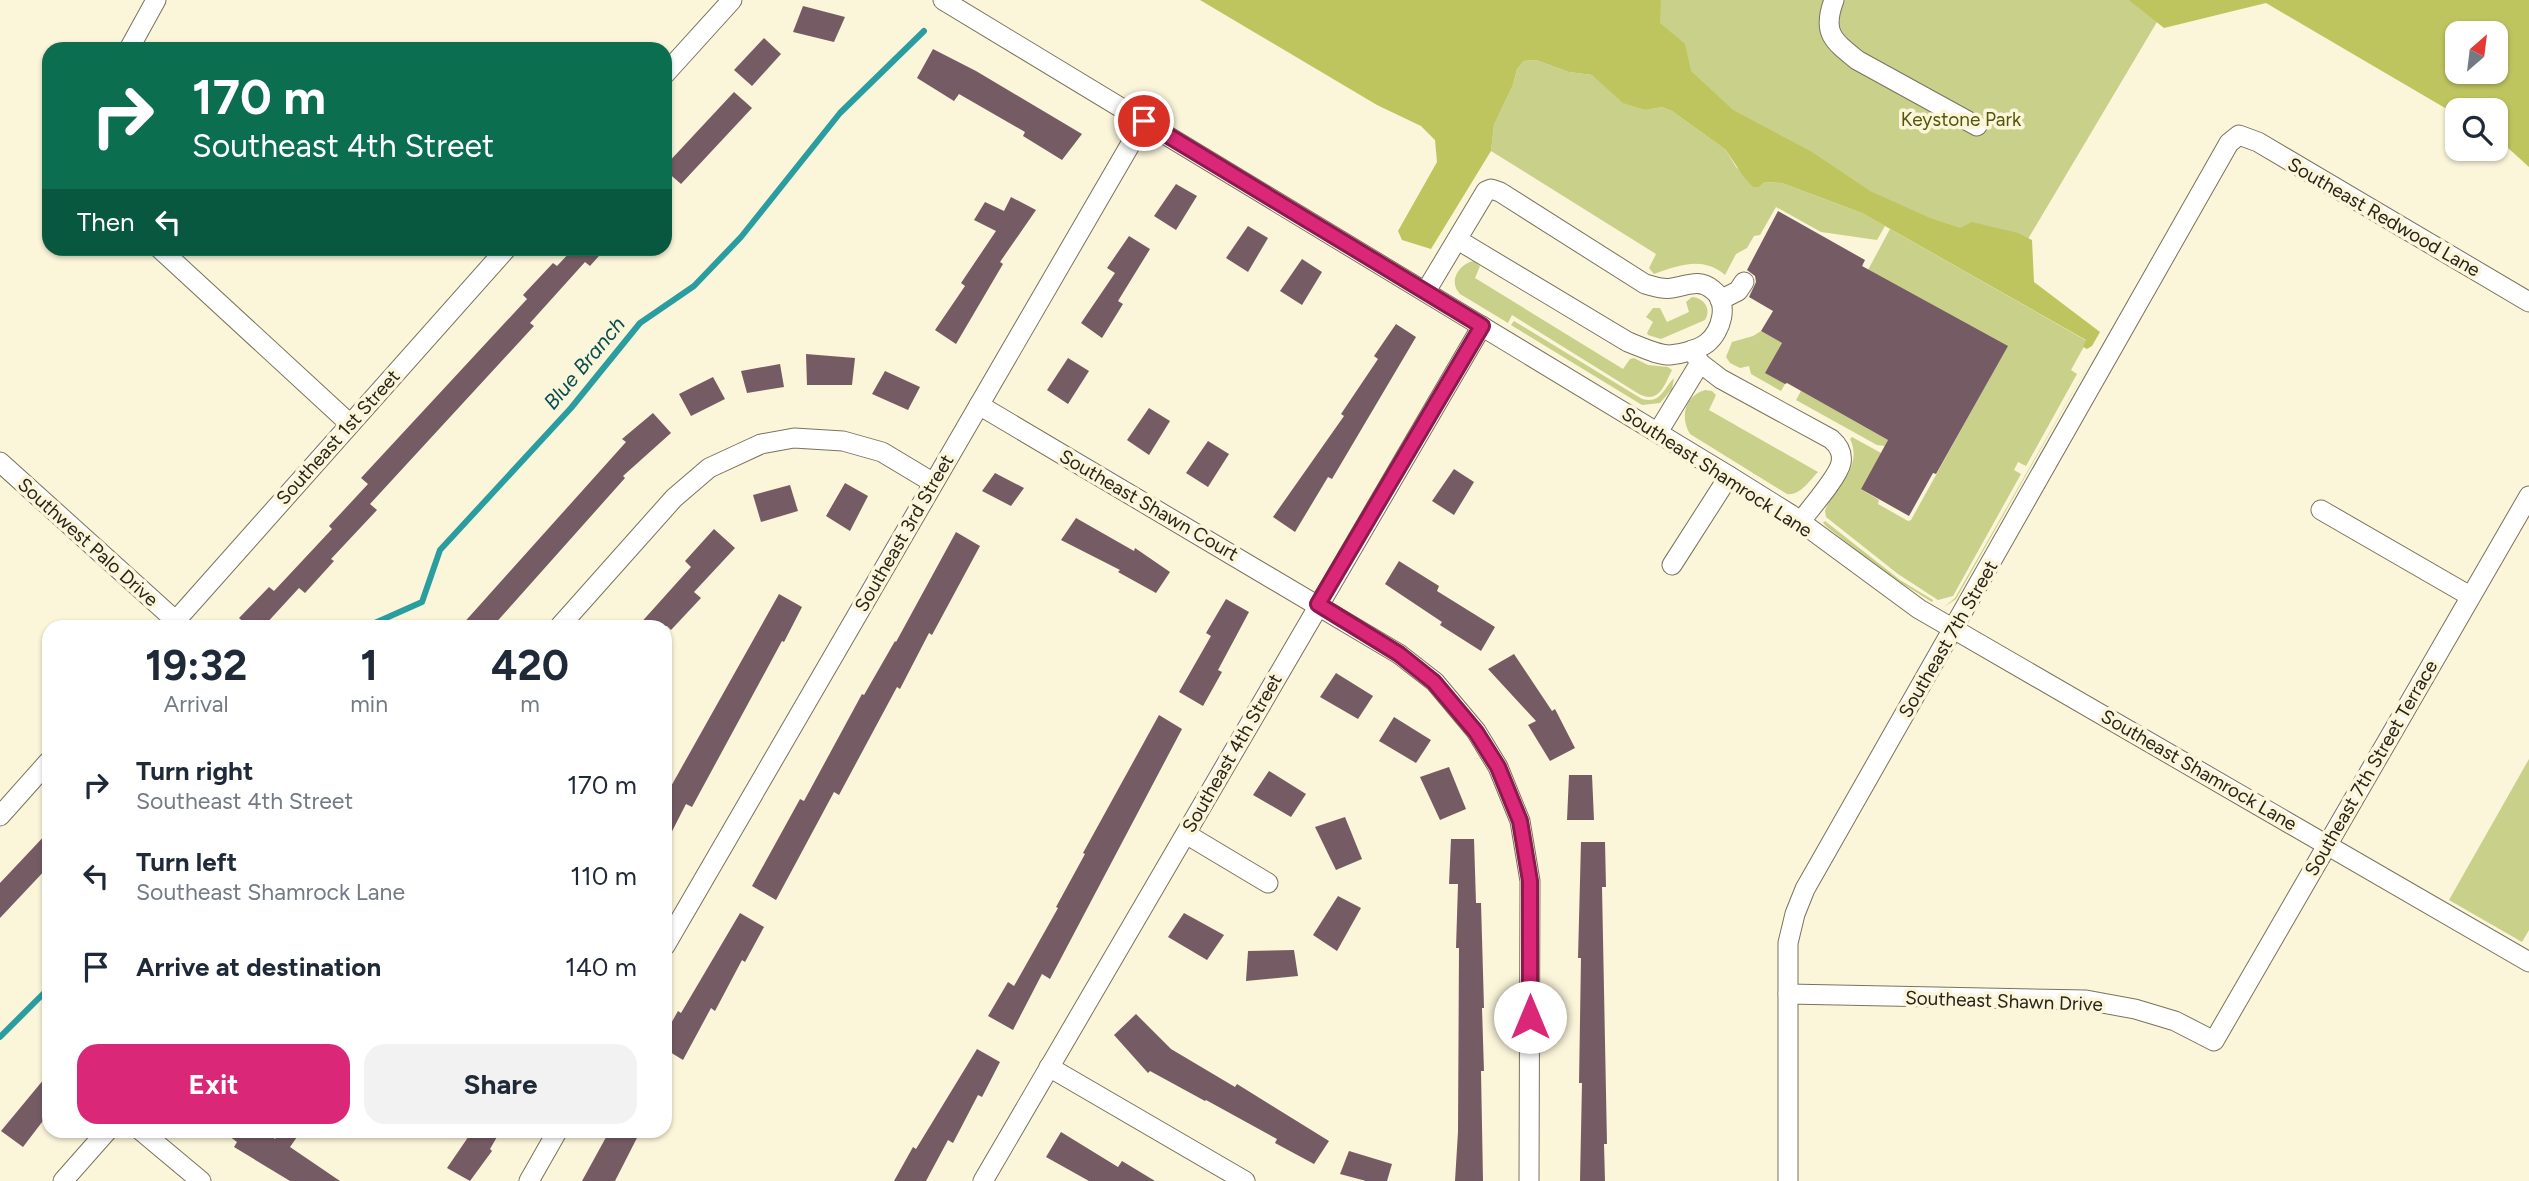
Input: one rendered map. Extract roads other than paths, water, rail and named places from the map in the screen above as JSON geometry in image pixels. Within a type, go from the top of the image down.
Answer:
[{"type":"street","points":[[133,42],[156,0]]},
{"type":"street","points":[[672,66],[732,0]]},
{"type":"street","name":"Southeast Shamrock Lane","points":[[943,0],[1729,476],[1800,522],[1919,609],[2529,962]]},
{"type":"street","points":[[1834,0],[1828,22],[1831,36],[1839,46],[1857,60],[1977,125]]},
{"type":"street","name":"Southeast 3rd Street","points":[[672,934],[1144,121]]},
{"type":"street","name":"Southeast Redwood Lane","points":[[2239,135],[2258,142],[2529,302]]},
{"type":"street","name":"Southeast 7th Street","points":[[1788,1181],[1788,943],[1805,889],[2220,156],[2239,135]]},
{"type":"street","points":[[1426,291],[1486,191],[1491,189],[1500,192],[1645,284],[1662,289],[1691,282],[1714,290],[1720,300],[1722,317],[1715,332],[1696,357],[1658,432]]},
{"type":"street","points":[[1458,240],[1628,342],[1658,353],[1696,357],[1721,379],[1838,445],[1841,456],[1837,471],[1800,522]]},
{"type":"street","points":[[168,256],[351,424]]},
{"type":"street","name":"Southeast 1st Street","points":[[177,620],[500,256]]},
{"type":"street","points":[[1720,300],[1738,290],[1744,282]]},
{"type":"street","name":"Southeast 4th Street","points":[[983,1181],[1482,326]]},
{"type":"street","name":"Southeast Shawn Court","points":[[979,405],[1399,654],[1434,682],[1476,732],[1498,767],[1520,821],[1530,881],[1529,1181]]},
{"type":"street","points":[[565,620],[674,498],[709,468],[761,443],[794,438],[843,441],[882,452],[932,482]]},
{"type":"street","name":"Southwest Palo Drive","points":[[0,462],[169,620]]},
{"type":"street","points":[[1672,565],[1729,476]]},
{"type":"street","name":"Southeast 7th Street Terrace","points":[[2214,1041],[2529,496]]},
{"type":"street","points":[[2321,510],[2470,596]]},
{"type":"street","points":[[0,816],[42,769]]},
{"type":"street","points":[[1186,834],[1268,883]]},
{"type":"street","name":"Southeast Shawn Drive","points":[[1788,994],[2086,1000],[2135,1009],[2175,1021],[2214,1041]]},
{"type":"street","points":[[1049,1067],[1245,1181]]},
{"type":"street","points":[[63,1181],[101,1138]]},
{"type":"street","points":[[150,1138],[201,1181]]},
{"type":"street","points":[[529,1181],[553,1138]]},
{"type":"waterway","name":"Blue Branch","points":[[382,620],[422,602],[440,550],[571,408],[640,323],[694,286],[741,237],[840,113],[924,31]]},
{"type":"waterway","name":"Blue Branch","points":[[0,1037],[42,995]]},
{"type":"park label","name":"Keystone Park","points":[[1961,119]]}]
